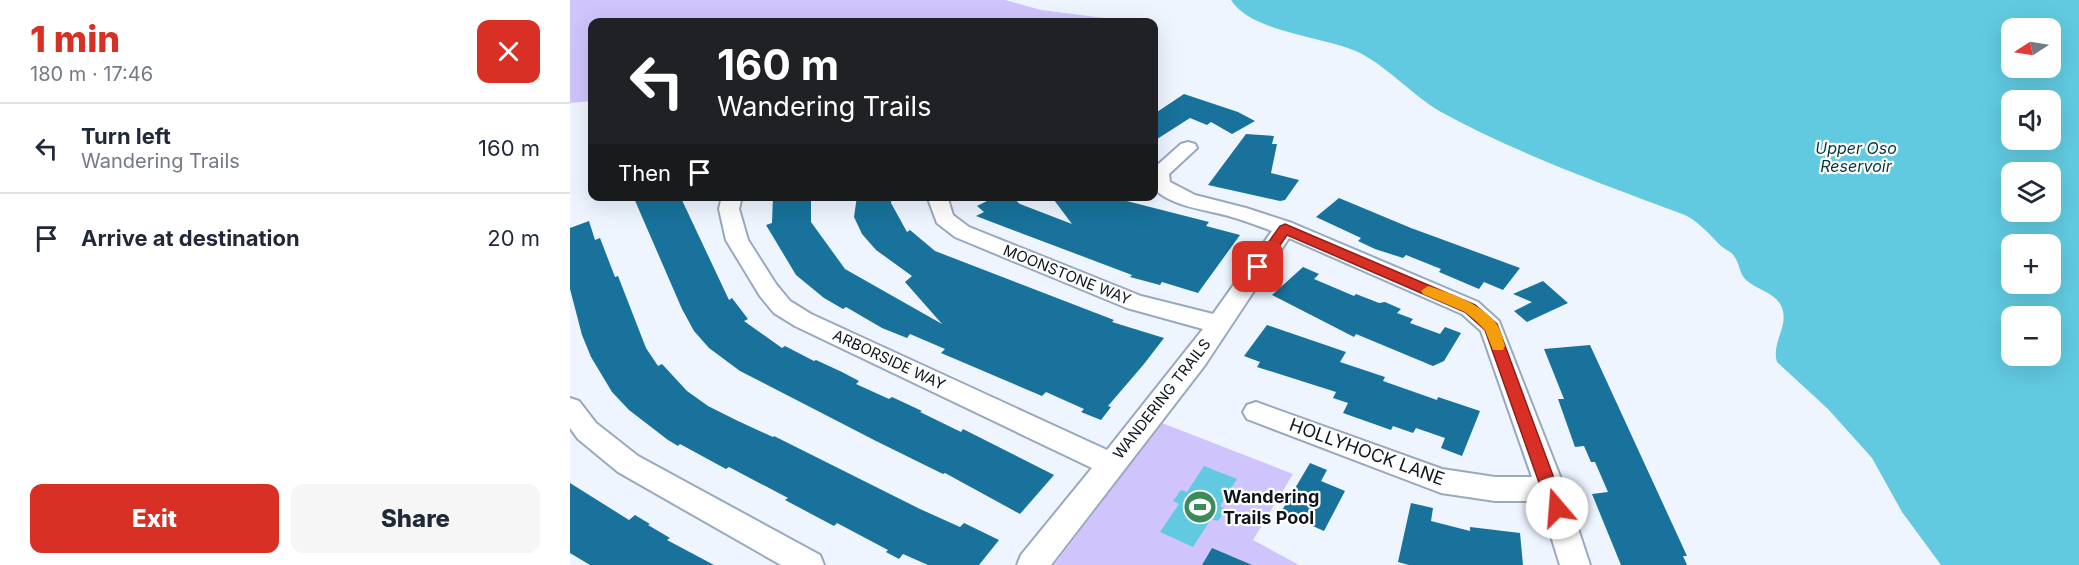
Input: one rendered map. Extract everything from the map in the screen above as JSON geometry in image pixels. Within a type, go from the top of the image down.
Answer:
[{"type":"street","points":[[1188,148],[1159,173],[1160,184],[1168,191],[1189,200],[1239,212],[1285,228],[1312,242],[1470,308],[1491,327],[1551,489],[1575,565]]},
{"type":"street","name":"ARBORSIDE WAY","points":[[731,201],[729,209],[737,240],[768,290],[782,307],[803,320],[1111,464]]},
{"type":"street","name":"MOONSTONE WAY","points":[[939,201],[944,218],[962,232],[1135,302],[1218,324]]},
{"type":"street","name":"WANDERING TRAILS","points":[[1032,565],[1196,358],[1285,228]]},
{"type":"street","points":[[570,408],[587,431],[628,464],[809,565]]},
{"type":"street","name":"HOLLYHOCK LANE","points":[[1256,412],[1441,482],[1495,489],[1551,489]]},
{"type":"shaded area","points":[[570,0],[1005,0],[1041,10],[1104,18],[588,18],[588,101],[570,103]]},
{"type":"shaded area","points":[[1162,423],[1293,474],[1253,540],[1299,565],[1054,565]]},
{"type":"water","name":"Upper Oso Reservoir","points":[[1231,0],[2079,0],[2079,565],[1941,565],[1902,512],[1872,458],[1828,409],[1777,362],[1776,348],[1784,315],[1779,303],[1771,295],[1746,280],[1733,254],[1720,245],[1699,224],[1685,215],[1561,168],[1470,127],[1430,105],[1381,66],[1360,53],[1255,20],[1241,11]]},
{"type":"water","name":"Wandering Trails Pool","points":[[1204,466],[1237,479],[1220,506],[1226,509],[1218,521],[1211,519],[1193,547],[1160,532],[1179,504],[1173,501],[1181,490],[1187,492]]},
{"type":"building","points":[[1184,94],[1238,112],[1255,121],[1232,134],[1211,122],[1207,125],[1190,118],[1158,138],[1158,111]]},
{"type":"building","points":[[1246,134],[1274,136],[1272,144],[1277,144],[1271,173],[1299,180],[1285,200],[1280,201],[1208,185]]},
{"type":"building","points":[[1339,198],[1411,228],[1520,268],[1503,290],[1484,282],[1479,289],[1439,272],[1441,269],[1406,255],[1403,258],[1375,249],[1358,241],[1361,238],[1316,217]]},
{"type":"building","points":[[635,201],[682,201],[729,300],[732,298],[748,319],[744,321],[782,348],[785,346],[842,372],[859,381],[856,384],[889,399],[892,397],[961,432],[963,429],[1054,475],[1020,514],[945,473],[876,441],[740,371],[709,348],[694,331],[682,309]]},
{"type":"building","points":[[773,201],[811,201],[811,222],[845,269],[942,324],[905,282],[912,276],[876,250],[862,234],[854,217],[856,201],[891,201],[907,232],[910,230],[935,251],[1114,320],[1112,322],[1164,338],[1108,406],[1111,407],[1101,420],[1081,412],[1084,409],[1046,392],[1042,396],[941,353],[945,349],[910,334],[907,338],[882,328],[846,307],[843,309],[824,298],[796,275],[766,225],[772,223]]},
{"type":"building","points":[[987,201],[1017,201],[1072,224],[1055,201],[1127,201],[1209,222],[1206,226],[1240,235],[1198,293],[1162,282],[1160,285],[1130,277],[1132,275],[976,216],[984,212],[977,206]]},
{"type":"building","points":[[589,221],[595,240],[600,238],[615,277],[618,276],[646,348],[658,366],[662,364],[687,391],[708,406],[774,436],[920,509],[960,527],[964,523],[999,540],[979,565],[928,565],[903,554],[899,559],[886,552],[888,550],[837,523],[834,526],[785,500],[788,498],[729,467],[726,469],[680,444],[678,446],[629,410],[612,392],[591,357],[582,335],[570,289],[570,228]]},
{"type":"building","points":[[1303,267],[1319,274],[1314,279],[1354,296],[1356,294],[1379,303],[1385,302],[1401,309],[1397,313],[1413,319],[1410,323],[1440,334],[1445,327],[1461,333],[1444,361],[1433,366],[1356,334],[1354,337],[1272,295]]},
{"type":"building","points":[[1543,281],[1568,303],[1527,322],[1514,311],[1532,302],[1513,294]]},
{"type":"building","points":[[1267,325],[1346,352],[1340,362],[1385,377],[1383,381],[1437,400],[1438,397],[1480,411],[1462,456],[1441,448],[1445,438],[1416,428],[1413,433],[1393,426],[1391,430],[1343,413],[1348,403],[1333,398],[1336,392],[1257,367],[1260,362],[1244,356]]},
{"type":"building","points":[[1590,345],[1687,556],[1683,556],[1687,565],[1621,565],[1592,494],[1608,492],[1595,462],[1591,462],[1584,446],[1575,447],[1558,399],[1564,399],[1544,349]]},
{"type":"building","points":[[1310,463],[1327,470],[1321,481],[1345,491],[1324,531],[1281,512]]},
{"type":"building","points":[[570,483],[629,520],[635,515],[670,538],[667,540],[714,565],[590,565],[570,553]]},
{"type":"building","points":[[1411,503],[1433,508],[1431,521],[1470,531],[1470,527],[1520,533],[1523,565],[1409,565],[1398,562]]},
{"type":"building","points":[[1212,548],[1252,565],[1202,565]]},
{"type":"slow traffic","points":[[1428,291],[1470,308],[1491,327],[1498,346]]},
{"type":"place","name":"Wandering Trails Pool","points":[[1200,507]]},
{"type":"route","points":[[1258,267],[1285,228],[1312,242],[1470,308],[1491,327],[1557,508]]}]
